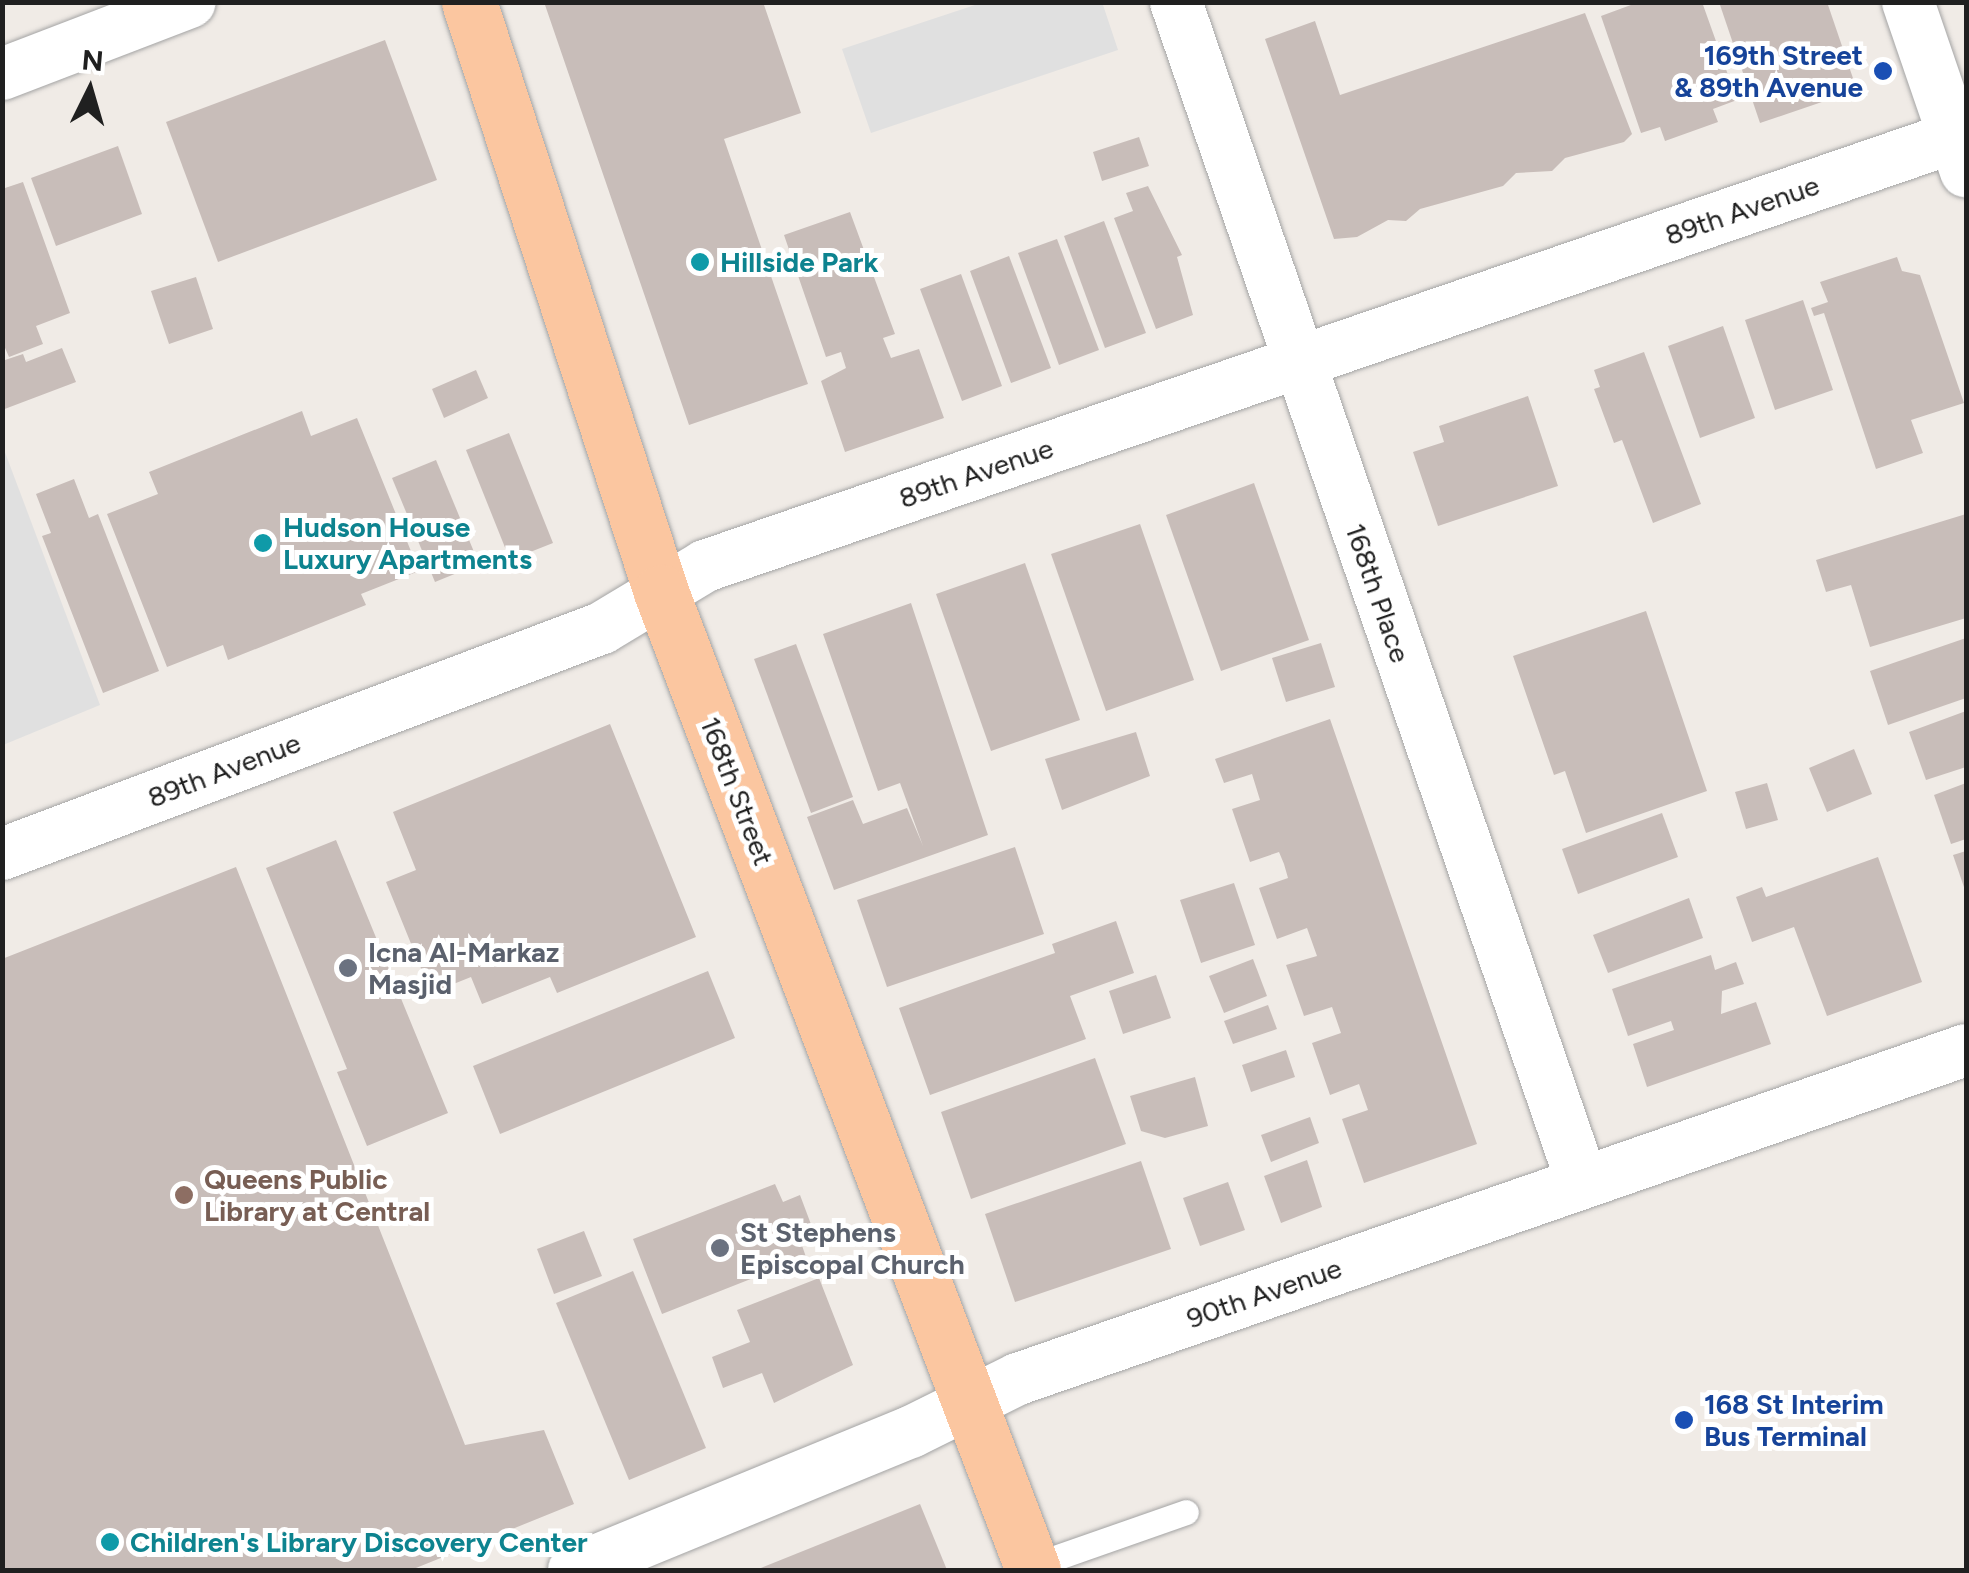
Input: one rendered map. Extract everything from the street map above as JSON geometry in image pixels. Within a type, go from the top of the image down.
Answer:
[{"type":"main road","name":"168th Street","points":[[469,2],[661,592],[1033,1569]]},
{"type":"street","points":[[2,74],[190,2]]},
{"type":"street","name":"168th Place","points":[[1176,2],[1582,1182]]},
{"type":"street","points":[[1908,2],[1963,147]]},
{"type":"street","name":"89th Avenue","points":[[2,854],[602,628],[706,566],[1299,362],[1963,147]]},
{"type":"street","name":"90th Avenue","points":[[574,1570],[1037,1372],[1966,1050]]},
{"type":"lane","points":[[1033,1569],[1186,1512]]},
{"type":"shaded area","points":[[1102,2],[1118,50],[871,133],[842,49],[981,3]]},
{"type":"shaded area","points":[[3,447],[100,705],[2,745]]},
{"type":"building","name":"Hillside Park","points":[[544,2],[763,2],[801,113],[724,139],[808,384],[689,425]]},
{"type":"building","points":[[1639,2],[1702,2],[1737,100],[1713,109],[1718,122],[1665,141],[1660,127],[1641,133],[1601,16]]},
{"type":"building","points":[[1719,2],[1827,2],[1857,90],[1760,123]]},
{"type":"building","points":[[1585,13],[1632,134],[1624,142],[1565,158],[1552,171],[1516,173],[1503,186],[1420,209],[1406,221],[1388,220],[1357,237],[1334,239],[1265,39],[1315,21],[1340,95]]},
{"type":"building","points":[[385,40],[437,180],[218,262],[166,122]]},
{"type":"building","points":[[1139,137],[1149,166],[1102,181],[1093,152]]},
{"type":"building","points":[[118,146],[142,214],[56,246],[31,178]]},
{"type":"building","points":[[23,182],[70,313],[36,326],[43,344],[9,357],[2,341],[2,189]]},
{"type":"building","points":[[1148,186],[1182,255],[1177,257],[1193,315],[1156,329],[1114,218],[1133,211],[1126,193]]},
{"type":"building","points":[[850,212],[895,334],[883,338],[891,358],[919,349],[944,418],[845,452],[821,381],[846,368],[841,352],[826,357],[784,235]]},
{"type":"building","points":[[1104,221],[1146,333],[1105,348],[1064,236]]},
{"type":"building","points":[[1057,239],[1099,350],[1059,365],[1018,253]]},
{"type":"building","points":[[1009,256],[1051,368],[1011,383],[970,271]]},
{"type":"building","points":[[1897,257],[1902,271],[1920,275],[1964,403],[1911,420],[1923,453],[1876,469],[1824,313],[1814,316],[1811,308],[1828,302],[1820,282]]},
{"type":"building","points":[[961,274],[1002,386],[962,401],[920,289]]},
{"type":"building","points":[[196,277],[213,329],[169,344],[151,291]]},
{"type":"building","points":[[1803,300],[1833,390],[1775,410],[1745,320]]},
{"type":"building","points":[[1723,326],[1755,418],[1700,438],[1668,346]]},
{"type":"building","points":[[62,348],[76,382],[2,410],[2,361],[23,354],[26,362]]},
{"type":"building","points":[[1644,352],[1701,504],[1653,523],[1622,440],[1614,443],[1594,389],[1600,387],[1594,370]]},
{"type":"building","points":[[476,370],[488,398],[444,418],[432,389]]},
{"type":"building","points":[[1528,396],[1558,486],[1438,526],[1413,452],[1444,442],[1439,426]]},
{"type":"building","name":"Hudson House Luxury Apartments","points":[[302,411],[311,436],[357,418],[419,571],[361,594],[366,605],[228,660],[223,645],[167,667],[107,514],[158,494],[149,472]]},
{"type":"building","points":[[509,433],[553,543],[510,560],[466,450]]},
{"type":"building","points":[[436,460],[479,564],[435,582],[392,478]]},
{"type":"building","points":[[74,479],[89,518],[98,514],[159,671],[103,693],[42,536],[51,533],[36,494]]},
{"type":"building","points":[[1254,483],[1309,640],[1221,671],[1166,515]]},
{"type":"building","points":[[1966,514],[1966,618],[1870,647],[1851,585],[1826,592],[1816,560]]},
{"type":"building","points":[[1140,524],[1194,680],[1106,711],[1051,554]]},
{"type":"building","points":[[1025,563],[1080,720],[991,751],[936,594]]},
{"type":"building","points":[[911,603],[988,835],[834,890],[807,817],[853,800],[863,824],[907,808],[923,846],[900,783],[878,791],[823,634]]},
{"type":"building","points":[[1646,611],[1707,791],[1586,833],[1565,771],[1554,775],[1513,656]]},
{"type":"building","points":[[1966,638],[1966,698],[1888,725],[1870,671]]},
{"type":"building","points":[[1321,643],[1335,687],[1286,702],[1272,658]]},
{"type":"building","points":[[796,644],[853,797],[811,813],[754,659]]},
{"type":"building","points":[[1966,711],[1966,767],[1926,780],[1909,732]]},
{"type":"building","points":[[1330,719],[1477,1144],[1364,1183],[1342,1119],[1368,1110],[1359,1084],[1330,1095],[1312,1043],[1341,1033],[1332,1007],[1304,1016],[1286,965],[1317,956],[1307,928],[1277,939],[1259,888],[1288,878],[1284,864],[1279,852],[1250,862],[1232,809],[1260,800],[1252,774],[1224,783],[1215,759]]},
{"type":"building","points":[[610,724],[696,937],[557,993],[550,977],[482,1004],[471,977],[431,993],[386,882],[416,870],[393,812]]},
{"type":"building","points":[[1136,732],[1150,776],[1062,810],[1045,759]]},
{"type":"building","points":[[1854,749],[1872,794],[1827,812],[1809,768]]},
{"type":"building","points":[[1767,783],[1778,820],[1746,829],[1735,792]]},
{"type":"building","points":[[1966,783],[1966,839],[1951,844],[1934,795]]},
{"type":"building","points":[[1662,813],[1678,857],[1578,894],[1562,849]]},
{"type":"building","name":"Icna Al-Markaz Masjid","points":[[336,840],[448,1113],[367,1146],[337,1072],[347,1069],[266,868]]},
{"type":"building","points":[[1015,847],[1044,934],[887,987],[857,900]]},
{"type":"building","points":[[1966,851],[1966,893],[1953,855]]},
{"type":"building","points":[[1878,857],[1922,982],[1827,1016],[1794,927],[1752,942],[1736,897],[1762,887],[1766,897]]},
{"type":"building","name":"Queens Public Library at Central","points":[[236,867],[465,1445],[544,1430],[574,1504],[411,1570],[2,1570],[2,959]]},
{"type":"building","points":[[1234,883],[1255,945],[1201,963],[1180,900]]},
{"type":"building","points":[[1689,898],[1703,938],[1608,973],[1593,935]]},
{"type":"building","points":[[1116,921],[1134,973],[1070,996],[1086,1039],[930,1095],[899,1008],[1055,953],[1052,944]]},
{"type":"building","points":[[1711,955],[1715,970],[1736,962],[1744,984],[1722,991],[1721,1014],[1756,1002],[1771,1044],[1647,1087],[1633,1044],[1674,1030],[1671,1021],[1628,1036],[1612,989]]},
{"type":"building","points":[[1253,959],[1267,996],[1224,1013],[1209,976]]},
{"type":"building","points":[[708,971],[735,1038],[500,1134],[473,1066]]},
{"type":"building","points":[[1156,975],[1171,1018],[1123,1034],[1109,991]]},
{"type":"building","points":[[1268,1005],[1277,1029],[1233,1044],[1224,1021]]},
{"type":"building","points":[[1286,1050],[1295,1077],[1251,1092],[1242,1065]]},
{"type":"building","points":[[1095,1058],[1126,1144],[971,1199],[941,1112]]},
{"type":"building","points":[[1195,1077],[1208,1126],[1165,1138],[1141,1131],[1130,1096]]},
{"type":"building","points":[[1310,1117],[1319,1143],[1271,1162],[1261,1135]]},
{"type":"building","points":[[1307,1160],[1322,1207],[1281,1223],[1264,1176]]},
{"type":"building","points":[[1141,1161],[1171,1249],[1015,1302],[985,1214]]},
{"type":"building","points":[[1228,1182],[1245,1230],[1200,1246],[1183,1198]]},
{"type":"building","name":"St Stephens Episcopal Church","points":[[775,1184],[783,1202],[800,1195],[812,1227],[798,1234],[806,1257],[662,1314],[633,1239]]},
{"type":"building","points":[[584,1231],[602,1276],[554,1294],[537,1249]]},
{"type":"building","points":[[633,1271],[706,1448],[629,1480],[556,1303]]},
{"type":"building","points":[[819,1278],[853,1365],[774,1403],[762,1373],[723,1388],[712,1357],[750,1342],[737,1310]]},
{"type":"building","points":[[920,1504],[947,1570],[756,1570]]},
{"type":"place","name":"169th Street & 89th Avenue","points":[[1883,71]]},
{"type":"place","name":"Hillside Park","points":[[700,262]]},
{"type":"place","name":"Hudson House Luxury Apartments","points":[[263,543]]},
{"type":"place","name":"Icna Al-Markaz Masjid","points":[[348,968]]},
{"type":"place","name":"Queens Public Library at Central","points":[[184,1195]]},
{"type":"place","name":"St Stephens Episcopal Church","points":[[720,1248]]},
{"type":"place","name":"168 St Interim Bus Terminal","points":[[1684,1420]]},
{"type":"place","name":"Children's Library Discovery Center","points":[[110,1542]]}]
